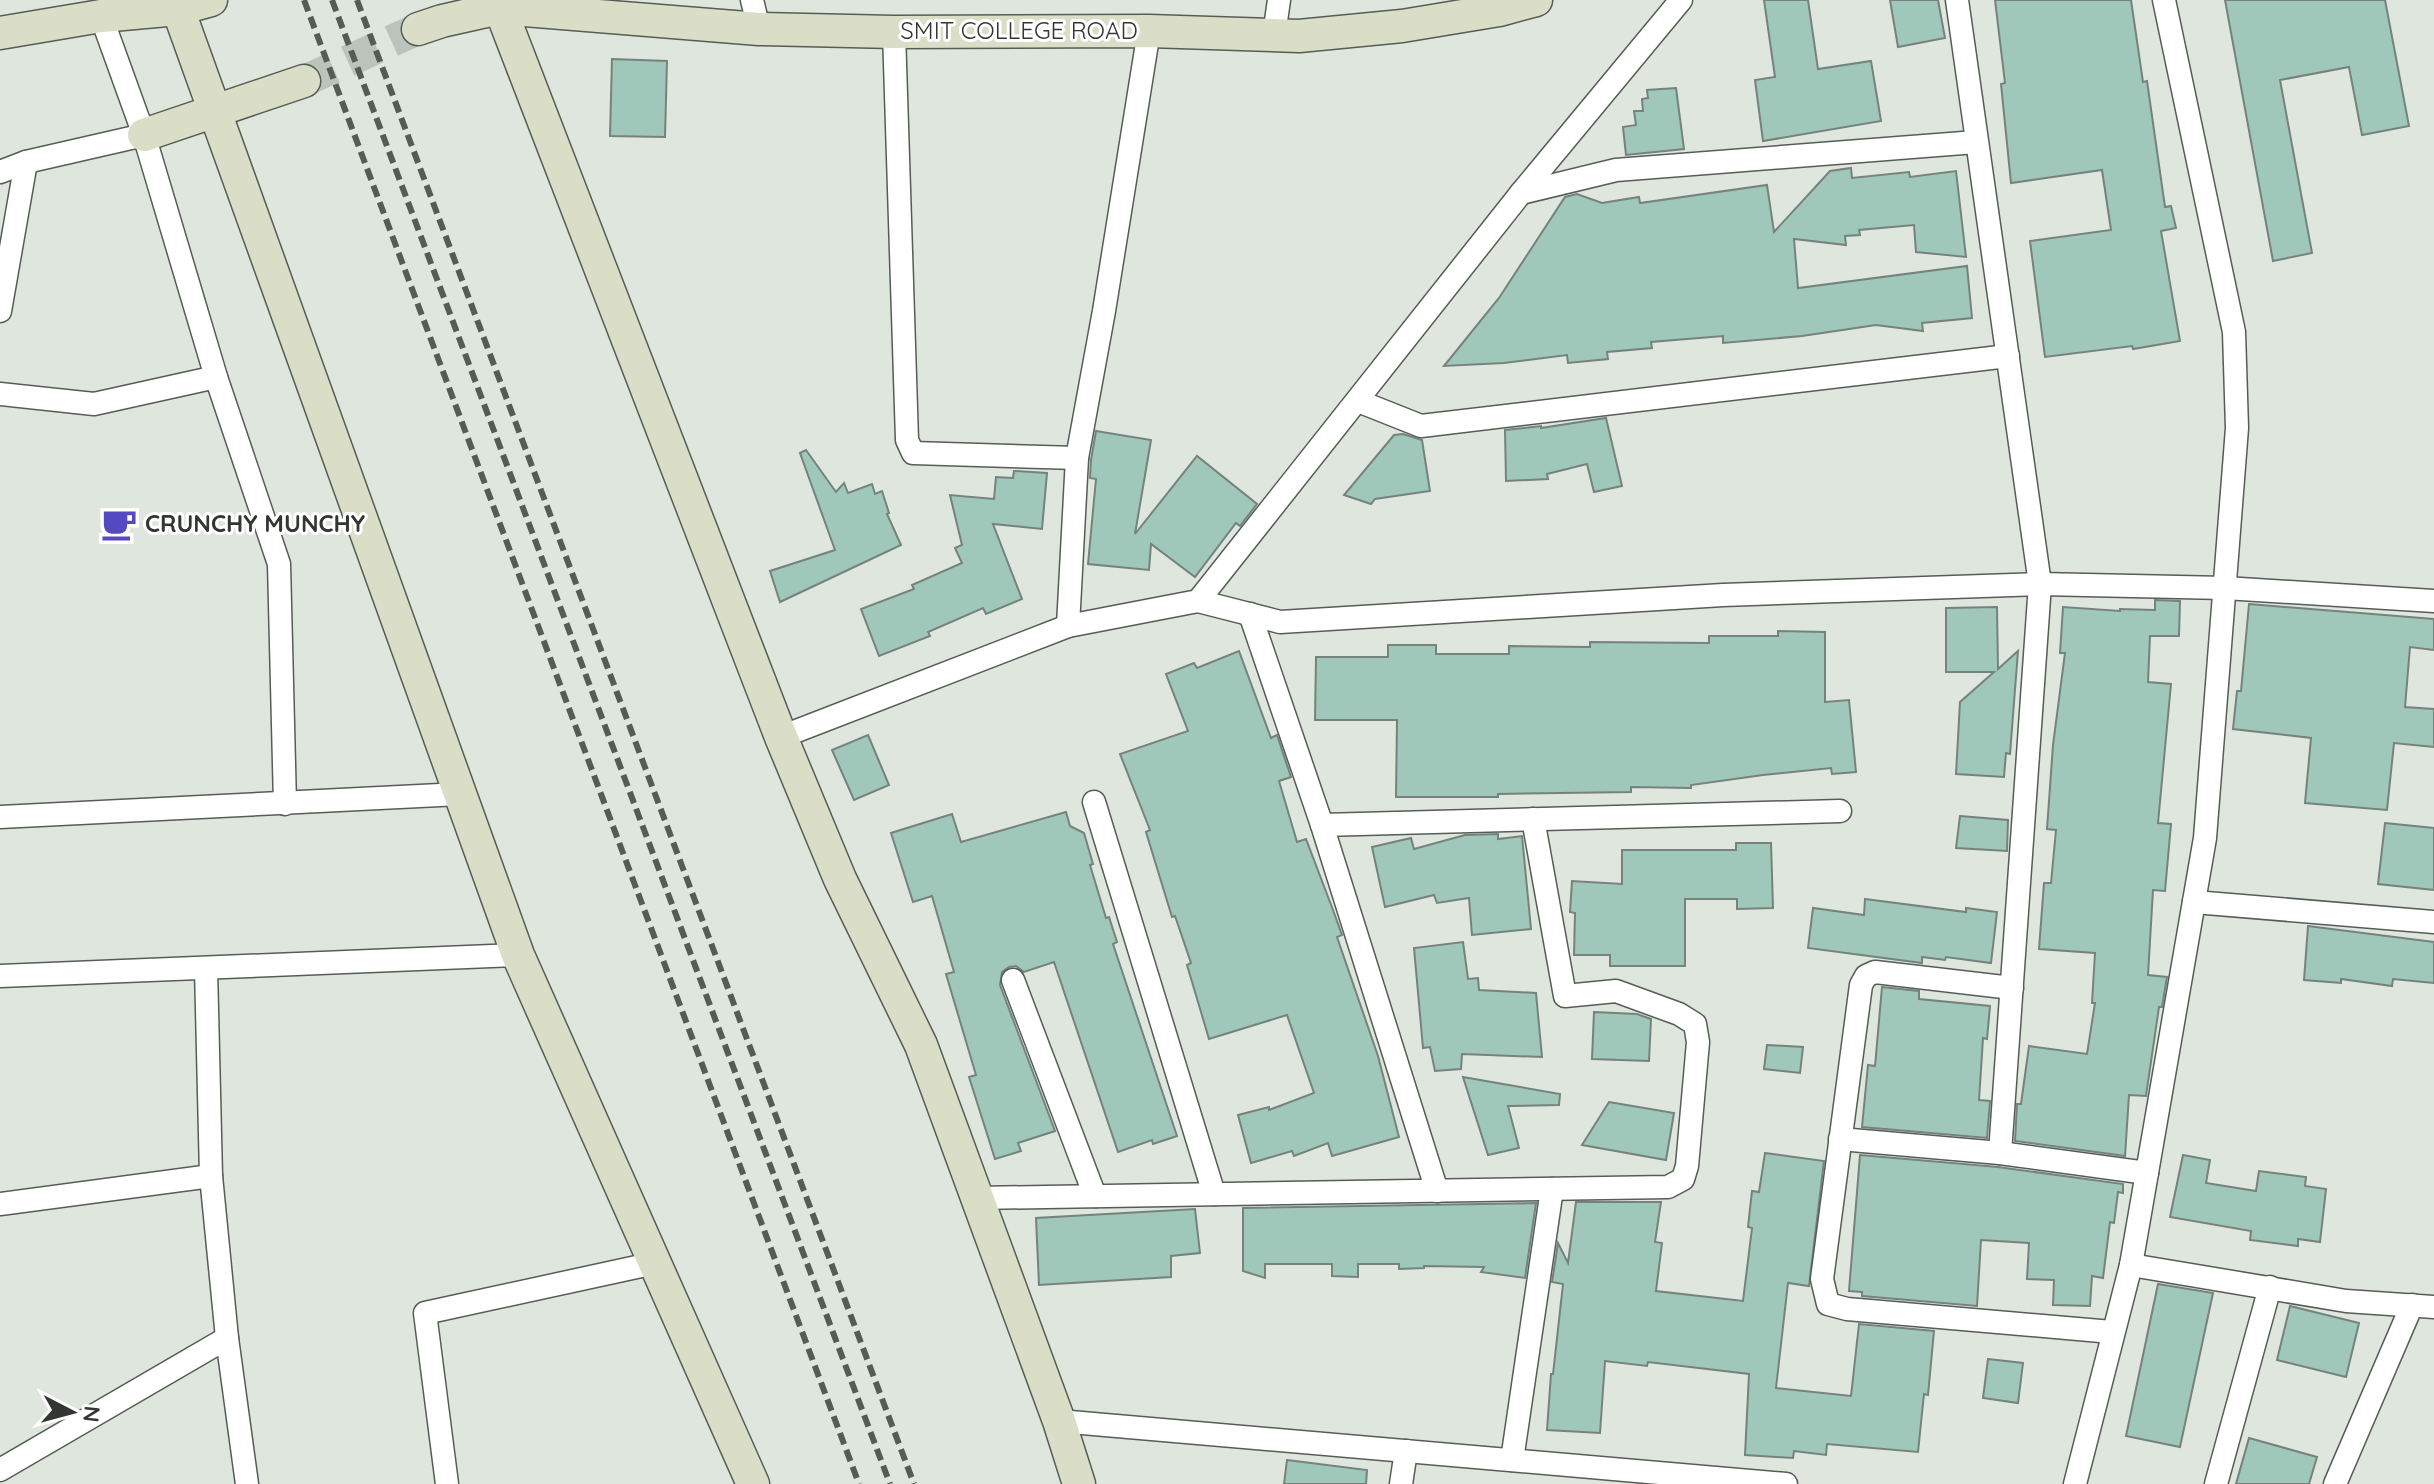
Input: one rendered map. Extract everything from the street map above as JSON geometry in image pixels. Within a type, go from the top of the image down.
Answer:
[{"type":"main road","points":[[0,33],[211,0]]},
{"type":"main road","name":"SMIT COLLEGE ROAD","points":[[418,29],[498,4],[755,14],[894,32],[1149,31],[1299,36],[1402,26],[1463,8],[1536,0]]},
{"type":"main road","points":[[175,4],[518,955],[753,1484]]},
{"type":"main road","points":[[498,4],[781,737],[840,879],[921,1045],[1059,1421],[1079,1484]]},
{"type":"main road","points":[[144,135],[304,81]]},
{"type":"street","points":[[1274,35],[1279,0]]},
{"type":"street","points":[[1198,601],[1521,193],[1681,0]]},
{"type":"street","points":[[1957,0],[2040,584],[2000,1153]]},
{"type":"street","points":[[2075,1484],[2131,1265],[2205,838],[2237,428],[2234,332],[2164,0]]},
{"type":"street","points":[[101,16],[144,135],[216,377],[279,564],[285,804]]},
{"type":"street","points":[[1068,626],[1077,458],[1149,31]]},
{"type":"street","points":[[894,32],[907,440],[913,453],[1077,458]]},
{"type":"street","points":[[0,172],[26,162],[144,135]]},
{"type":"street","points":[[1521,193],[1616,170],[1976,142]]},
{"type":"street","points":[[0,311],[26,162]]},
{"type":"street","points":[[1358,401],[1421,426],[2008,356]]},
{"type":"street","points":[[0,394],[94,404],[216,377]]},
{"type":"street","points":[[781,737],[1068,626],[1198,601],[1280,622],[1723,595],[2040,584],[2225,588],[2434,601]]},
{"type":"street","points":[[1250,614],[1322,825],[1437,1191]]},
{"type":"street","points":[[0,817],[460,794]]},
{"type":"street","points":[[1094,802],[1214,1194]]},
{"type":"street","points":[[1322,825],[1840,811]]},
{"type":"street","points":[[977,1198],[1668,1187],[1683,1179],[1687,1166],[1698,1042],[1695,1024],[1679,1014],[1616,991],[1565,996],[1533,819]]},
{"type":"street","points":[[2194,902],[2434,922]]},
{"type":"street","points":[[0,976],[518,955]]},
{"type":"street","points":[[206,968],[211,1176],[227,1338],[247,1484]]},
{"type":"street","points":[[2012,988],[1875,972],[1866,976],[1861,985],[1822,1279],[1828,1304],[1847,1309],[2112,1332]]},
{"type":"street","points":[[1013,980],[1095,1196]]},
{"type":"street","points":[[1840,1139],[2000,1153],[2147,1173]]},
{"type":"street","points":[[0,1204],[211,1176]]},
{"type":"street","points":[[1512,1460],[1552,1189]]},
{"type":"street","points":[[447,1484],[425,1313],[655,1263]]},
{"type":"street","points":[[2131,1265],[2346,1301],[2423,1306],[2335,1484]]},
{"type":"street","points":[[2216,1484],[2270,1287]]},
{"type":"street","points":[[0,1470],[227,1338]]},
{"type":"street","points":[[1059,1421],[1786,1484]]},
{"type":"street","points":[[1401,1484],[1406,1451]]},
{"type":"building","points":[[1764,0],[1808,0],[1818,69],[1871,61],[1881,121],[1763,141],[1755,80],[1775,77]]},
{"type":"building","points":[[1890,0],[1938,0],[1945,38],[1898,47]]},
{"type":"building","points":[[1995,0],[2131,0],[2143,82],[2147,81],[2165,207],[2171,206],[2176,228],[2161,231],[2180,341],[2133,349],[2132,346],[2045,357],[2030,241],[2111,230],[2102,170],[2011,183],[2001,84],[2005,83]]},
{"type":"building","points":[[2225,0],[2385,0],[2409,126],[2362,135],[2349,67],[2280,80],[2312,253],[2273,261]]},
{"type":"building","points":[[612,59],[667,61],[665,137],[610,136]]},
{"type":"building","points":[[1676,88],[1684,149],[1626,155],[1623,127],[1636,125],[1634,111],[1643,111],[1642,99],[1648,98],[1647,90]]},
{"type":"building","points":[[1851,168],[1852,178],[1909,172],[1910,177],[1956,171],[1966,257],[1916,252],[1914,225],[1859,230],[1860,235],[1845,236],[1846,245],[1794,239],[1798,288],[1967,266],[1972,318],[1922,323],[1923,331],[1876,325],[1723,343],[1723,336],[1651,342],[1652,348],[1607,352],[1608,359],[1568,363],[1567,355],[1444,366],[1499,298],[1565,197],[1577,194],[1602,203],[1639,197],[1640,203],[1767,185],[1774,232],[1830,171]]},
{"type":"building","points":[[1606,418],[1622,486],[1594,492],[1587,464],[1547,474],[1548,479],[1506,481],[1505,430]]},
{"type":"building","points":[[1096,431],[1151,440],[1135,534],[1197,456],[1257,504],[1240,526],[1236,523],[1195,577],[1151,544],[1149,570],[1088,564],[1096,479],[1090,478],[1091,460]]},
{"type":"building","points":[[1403,434],[1422,440],[1430,491],[1375,499],[1371,504],[1344,495],[1394,435]]},
{"type":"building","points":[[806,450],[836,492],[844,483],[848,493],[872,484],[875,494],[882,491],[887,514],[901,545],[780,602],[770,571],[835,550],[800,453]]},
{"type":"building","points":[[1014,471],[1047,473],[1042,529],[993,524],[1022,599],[986,614],[983,608],[928,632],[930,636],[879,656],[861,609],[914,589],[912,585],[962,563],[955,548],[962,545],[950,495],[994,499],[996,477],[1013,478]]},
{"type":"building","points":[[2155,600],[2180,601],[2179,636],[2150,636],[2148,682],[2171,684],[2158,823],[2171,824],[2165,891],[2153,890],[2148,975],[2167,977],[2162,1007],[2159,1007],[2146,1096],[2129,1095],[2125,1156],[2015,1141],[2017,1104],[2021,1104],[2029,1046],[2087,1054],[2095,1003],[2092,1003],[2095,953],[2039,949],[2044,883],[2051,883],[2056,830],[2047,829],[2053,745],[2065,653],[2060,653],[2063,607],[2155,610]]},
{"type":"building","points":[[2249,604],[2434,619],[2434,650],[2410,647],[2405,707],[2434,709],[2434,747],[2394,743],[2387,810],[2305,803],[2311,738],[2233,729],[2237,691],[2241,691]]},
{"type":"building","points":[[1997,607],[1998,669],[2018,651],[2010,754],[2006,753],[2004,777],[1956,774],[1960,702],[1994,672],[1946,672],[1946,608]]},
{"type":"building","points":[[1778,631],[1825,632],[1825,702],[1849,700],[1856,772],[1832,774],[1831,768],[1691,785],[1691,788],[1631,787],[1631,792],[1396,797],[1397,720],[1315,720],[1316,657],[1388,657],[1388,645],[1436,645],[1436,654],[1509,654],[1509,646],[1590,647],[1590,642],[1709,643],[1709,636],[1778,636]]},
{"type":"building","points":[[1239,651],[1271,738],[1277,735],[1291,777],[1279,781],[1297,842],[1306,839],[1342,935],[1337,937],[1378,1056],[1399,1137],[1332,1156],[1328,1143],[1294,1156],[1292,1151],[1251,1163],[1238,1115],[1269,1107],[1269,1110],[1314,1093],[1287,1015],[1209,1039],[1187,965],[1191,963],[1175,916],[1172,917],[1146,832],[1150,830],[1120,754],[1188,731],[1166,674],[1194,663],[1197,668]]},
{"type":"building","points":[[868,735],[889,785],[854,800],[832,750]]},
{"type":"building","points":[[1066,812],[1070,826],[1084,833],[1106,918],[1109,917],[1117,942],[1113,944],[1177,1136],[1153,1144],[1152,1140],[1118,1152],[1054,962],[1024,972],[1016,966],[1002,972],[1000,985],[1055,1131],[1018,1143],[1021,1151],[995,1159],[969,1077],[976,1075],[946,974],[954,972],[932,896],[913,902],[891,833],[952,814],[961,842]]},
{"type":"building","points":[[1960,816],[2008,820],[2007,851],[1956,848]]},
{"type":"building","points":[[2385,823],[2434,828],[2434,890],[2378,884]]},
{"type":"building","points":[[1498,834],[1498,839],[1522,836],[1531,929],[1472,935],[1469,898],[1437,903],[1434,895],[1385,907],[1372,847],[1411,838],[1414,849],[1465,835]]},
{"type":"building","points":[[1736,843],[1771,843],[1773,908],[1737,909],[1737,899],[1685,899],[1685,966],[1610,966],[1610,955],[1574,955],[1575,913],[1570,912],[1572,881],[1622,884],[1622,850],[1736,850]]},
{"type":"building","points":[[1865,899],[1966,912],[1966,908],[1997,912],[1991,963],[1922,957],[1922,963],[1808,948],[1813,908],[1864,915]]},
{"type":"building","points":[[2308,926],[2434,942],[2434,983],[2393,979],[2392,986],[2341,979],[2341,983],[2304,980]]},
{"type":"building","points":[[1463,942],[1468,979],[1478,978],[1479,990],[1536,993],[1542,1057],[1462,1054],[1461,1069],[1435,1071],[1430,1047],[1423,1048],[1414,948]]},
{"type":"building","points":[[1882,987],[1919,991],[1919,999],[1990,1006],[1987,1039],[1983,1038],[1979,1100],[1990,1101],[1987,1138],[1862,1127],[1868,1065],[1875,1066]]},
{"type":"building","points":[[1594,1012],[1637,1014],[1651,1019],[1649,1061],[1592,1059]]},
{"type":"building","points":[[1767,1045],[1803,1047],[1800,1073],[1764,1069]]},
{"type":"building","points":[[1463,1077],[1560,1094],[1559,1105],[1508,1106],[1519,1148],[1488,1155]]},
{"type":"building","points":[[1609,1102],[1674,1113],[1666,1160],[1582,1145]]},
{"type":"building","points":[[1765,1153],[1824,1161],[1809,1286],[1788,1283],[1776,1388],[1851,1396],[1859,1324],[1934,1331],[1928,1395],[1924,1394],[1918,1452],[1827,1444],[1826,1455],[1794,1451],[1793,1458],[1745,1455],[1749,1374],[1648,1362],[1647,1366],[1605,1361],[1600,1433],[1547,1430],[1563,1284],[1552,1282],[1558,1243],[1568,1263],[1576,1202],[1661,1202],[1655,1242],[1662,1243],[1656,1291],[1743,1301],[1752,1228],[1748,1227],[1752,1191],[1759,1192]]},
{"type":"building","points":[[1860,1155],[1998,1167],[2123,1184],[2123,1193],[2118,1192],[2114,1223],[2110,1222],[2103,1278],[2092,1276],[2090,1306],[2053,1305],[2054,1280],[2027,1279],[2029,1243],[1981,1240],[1977,1306],[1862,1296],[1862,1292],[1849,1291]]},
{"type":"building","points":[[2183,1155],[2210,1160],[2206,1183],[2256,1191],[2259,1171],[2306,1177],[2305,1186],[2326,1189],[2320,1242],[2298,1239],[2298,1246],[2250,1240],[2251,1231],[2170,1217]]},
{"type":"building","points":[[1536,1203],[1525,1278],[1481,1272],[1484,1267],[1424,1266],[1399,1269],[1399,1264],[1358,1264],[1358,1277],[1332,1276],[1332,1264],[1265,1264],[1265,1278],[1243,1271],[1243,1208]]},
{"type":"building","points":[[1195,1209],[1200,1253],[1171,1256],[1171,1277],[1039,1285],[1036,1218]]},
{"type":"building","points":[[2158,1284],[2213,1293],[2180,1447],[2126,1436]]},
{"type":"building","points":[[2290,1306],[2359,1323],[2346,1377],[2277,1360]]},
{"type":"building","points":[[1988,1359],[2023,1363],[2018,1403],[1983,1398]]},
{"type":"building","points":[[2249,1438],[2317,1457],[2309,1484],[2236,1484]]},
{"type":"building","points":[[1287,1460],[1367,1470],[1366,1484],[1284,1484]]},
{"type":"tunnel","points":[[304,81],[418,29]]},
{"type":"railway","points":[[304,0],[859,1484]]},
{"type":"railway","points":[[332,0],[890,1484]]},
{"type":"railway","points":[[357,0],[914,1484]]},
{"type":"place","name":"CRUNCHY MUNCHY","points":[[119,524]]}]
